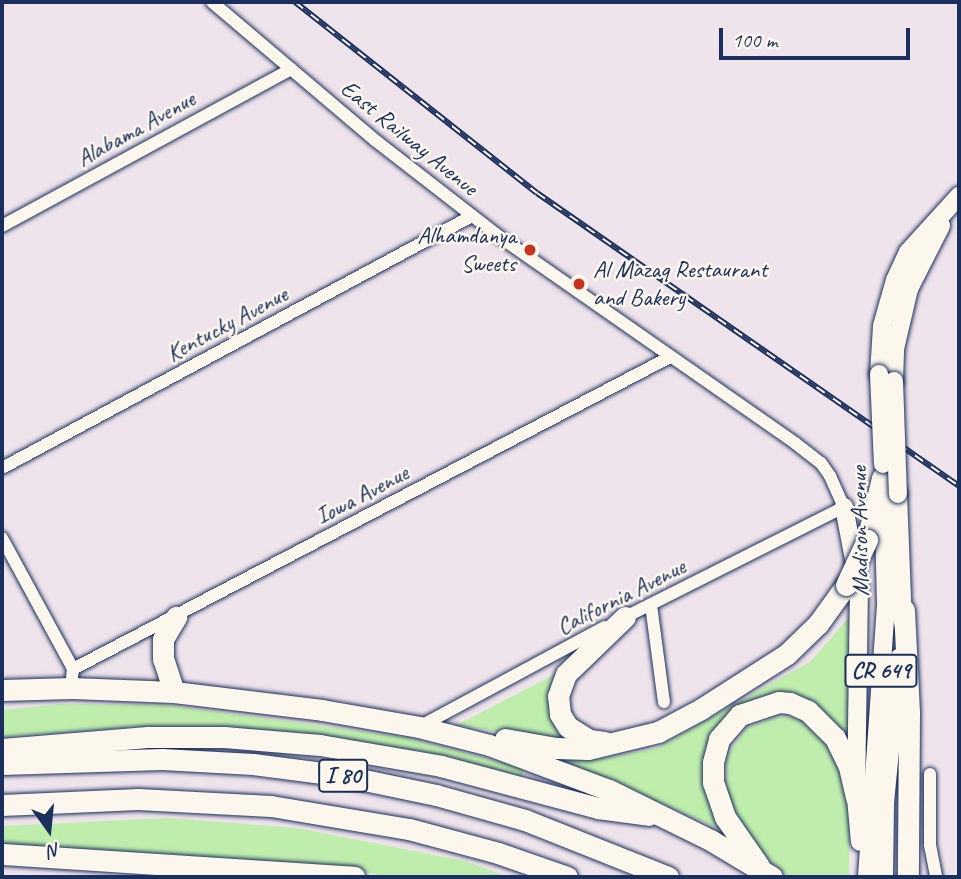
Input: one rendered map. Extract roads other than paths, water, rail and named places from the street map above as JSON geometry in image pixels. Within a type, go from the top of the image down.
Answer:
[{"type":"highway","points":[[450,735],[573,749],[624,743],[676,723],[777,662],[818,624],[845,585],[867,540],[883,471]]},
{"type":"highway","points":[[904,610],[909,715],[908,877]]},
{"type":"highway","points":[[174,692],[163,659],[163,639],[176,617]]},
{"type":"highway","points":[[624,743],[589,740],[578,735],[564,724],[558,696],[566,674],[625,617]]},
{"type":"highway","points":[[2,696],[72,679],[322,710],[419,727],[562,770],[665,817],[767,874]]},
{"type":"highway","points":[[2,690],[42,688]]},
{"type":"highway","points":[[767,874],[725,817],[713,783],[713,762],[719,739],[740,715],[759,706],[779,702],[790,703],[808,711],[835,738],[849,767],[856,799]]},
{"type":"highway","points":[[2,749],[148,737],[225,737],[320,745],[441,766],[598,808],[665,817]]},
{"type":"highway","name":"I 80","points":[[2,764],[173,760],[253,764],[345,776],[436,795],[525,821],[668,877]]},
{"type":"highway","name":"I 80","points":[[2,805],[138,799],[271,806],[409,829],[498,853],[567,877]]},
{"type":"highway","points":[[2,854],[354,877]]},
{"type":"main road","name":"Madison Avenue","points":[[884,877],[885,803],[904,610],[898,494],[882,326],[895,279],[908,252],[956,200]]},
{"type":"main road","name":"Madison Avenue","points":[[865,877],[886,603],[883,471],[886,377]]},
{"type":"main road","points":[[844,507],[859,586],[856,799],[865,877]]},
{"type":"street","name":"East Railway Avenue","points":[[212,2],[376,142],[472,216],[821,463],[835,483],[844,507]]},
{"type":"street","name":"Alabama Avenue","points":[[2,226],[291,69]]},
{"type":"street","name":"Kentucky Avenue","points":[[2,468],[472,216]]},
{"type":"street","name":"Iowa Avenue","points":[[72,679],[176,617],[670,357]]},
{"type":"street","name":"California Avenue","points":[[419,727],[625,617],[844,507]]},
{"type":"street","points":[[2,538],[72,679]]},
{"type":"street","points":[[651,605],[664,702]]},
{"type":"street","points":[[930,774],[930,845],[936,877]]},
{"type":"railway","points":[[295,2],[537,193],[959,486]]},
{"type":"place","name":"Alhamdanya Sweets","points":[[530,250]]},
{"type":"place","name":"Al Mazaq Restaurant and Bakery","points":[[579,284]]}]
